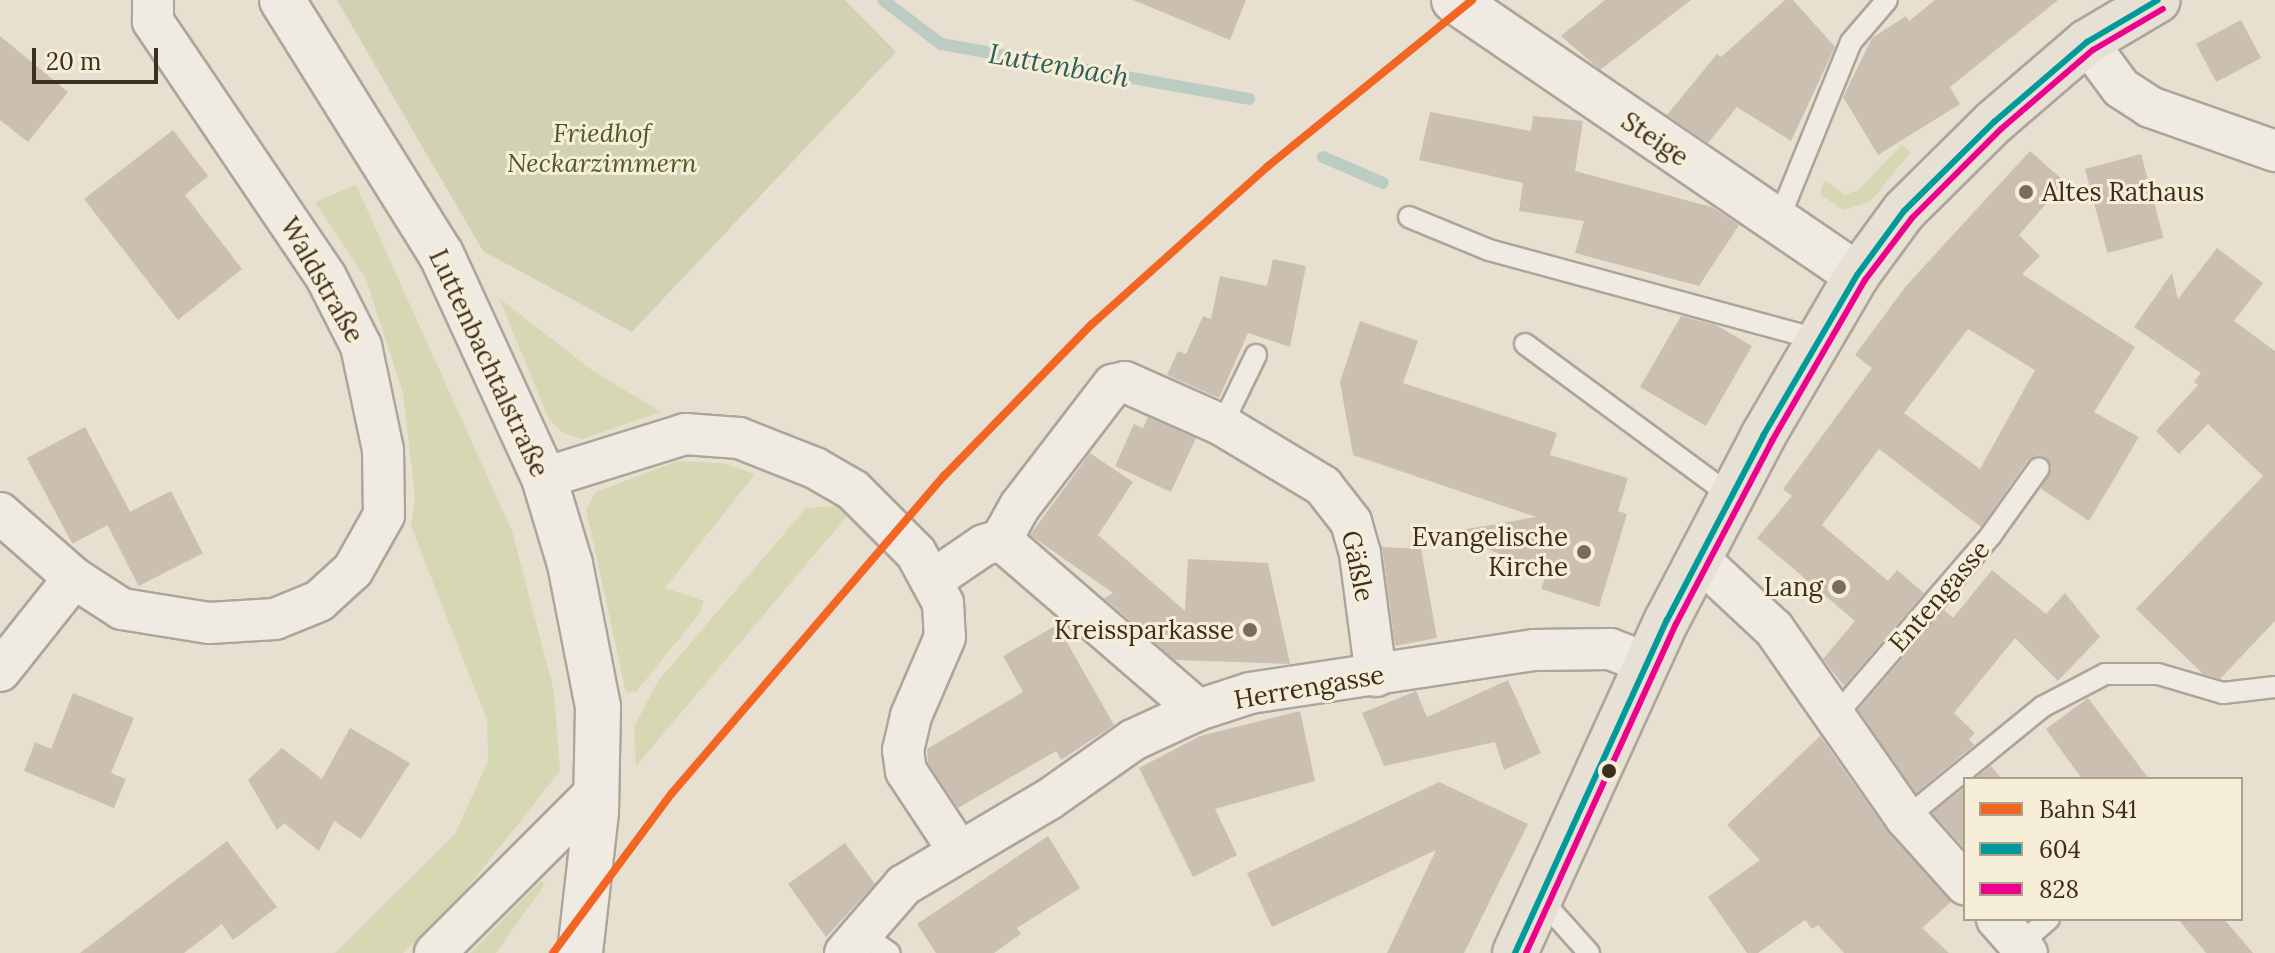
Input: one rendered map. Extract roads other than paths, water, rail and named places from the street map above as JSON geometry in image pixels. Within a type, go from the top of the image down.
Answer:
[{"type":"main road","points":[[1515,953],[1647,663],[1731,496],[1817,339],[1857,275],[1904,211],[1994,122],[2087,42],[2158,0]]},
{"type":"street","name":"Waldstraße","points":[[0,513],[74,578],[122,609],[209,623],[275,619],[319,601],[353,570],[384,515],[383,450],[361,346],[326,277],[153,21],[153,0]]},
{"type":"street","name":"Luttenbachtalstraße","points":[[282,0],[441,254],[544,478],[570,564],[598,707],[596,802],[580,953]]},
{"type":"street","name":"Steige","points":[[1454,0],[1857,275]]},
{"type":"street","points":[[2087,42],[2121,88],[2150,107],[2275,151]]},
{"type":"street","name":"Gäßle","points":[[1001,540],[1020,506],[1113,385],[1125,382],[1222,425],[1323,486],[1351,522],[1360,554],[1376,676]]},
{"type":"street","points":[[544,478],[685,434],[739,438],[815,468],[853,490],[925,566],[943,603],[945,637],[911,716],[903,750],[906,771],[958,850]]},
{"type":"street","points":[[925,566],[1001,540],[1198,710]]},
{"type":"street","points":[[1700,560],[1774,629],[1833,719],[1906,818],[1963,882]]},
{"type":"street","points":[[0,671],[74,578]]},
{"type":"street","name":"Herrengasse","points":[[865,946],[904,885],[958,850],[1048,800],[1133,740],[1198,710],[1250,693],[1534,650],[1610,649],[1647,663]]},
{"type":"street","points":[[435,953],[596,802]]},
{"type":"lane","points":[[1778,221],[1851,42],[1887,0]]},
{"type":"lane","points":[[1409,217],[1489,250],[1817,339]]},
{"type":"lane","points":[[1525,344],[1731,496]]},
{"type":"lane","points":[[1222,425],[1256,355]]},
{"type":"lane","name":"Entengasse","points":[[1833,719],[1991,535],[2039,468]]},
{"type":"lane","points":[[1906,818],[2042,707],[2105,674],[2158,674],[2223,693],[2275,687]]},
{"type":"lane","points":[[1539,897],[1589,953]]},
{"type":"lane","points":[[2014,939],[2046,921]]},
{"type":"waterway","name":"Luttenbach","points":[[883,0],[941,44],[1249,99]]},
{"type":"waterway","name":"Luttenbach","points":[[1323,157],[1383,183]]},
{"type":"rail line","name":"S41","points":[[553,953],[672,793],[944,476],[1091,325],[1268,166],[1472,0]]},
{"type":"place","name":"Altes Rathaus","points":[[2026,192]]},
{"type":"place","name":"Evangelische Kirche","points":[[1584,552]]},
{"type":"place","name":"Lang","points":[[1839,587]]},
{"type":"place","name":"Kreissparkasse","points":[[1250,630]]},
{"type":"park label","name":"Friedhof Neckarzimmern","points":[[602,148]]}]
